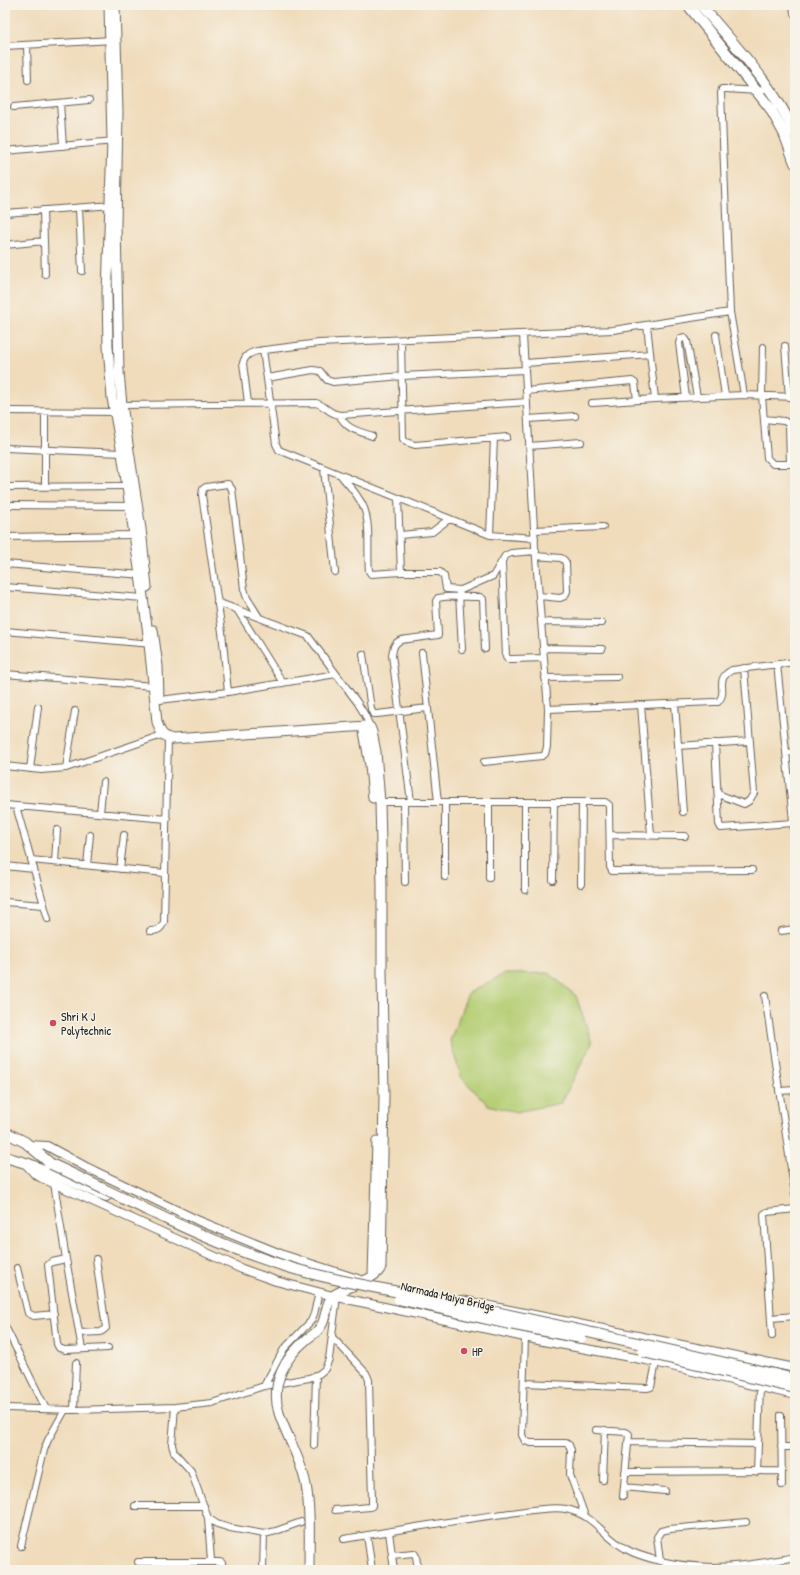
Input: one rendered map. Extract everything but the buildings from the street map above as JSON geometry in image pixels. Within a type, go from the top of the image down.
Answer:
[{"type":"main road","points":[[109,5],[113,40]]},
{"type":"main road","points":[[115,5],[113,40],[115,141],[114,206],[107,292],[108,346],[112,398],[120,410],[141,529],[143,598],[158,666],[159,700],[157,722]]},
{"type":"main road","points":[[688,5],[758,91],[770,108],[784,133],[795,163]]},
{"type":"main road","points":[[701,5],[768,88],[789,119],[795,134]]},
{"type":"main road","points":[[120,410],[122,453],[134,535],[143,575],[152,644],[153,686],[157,722],[165,737],[172,739],[366,727],[372,732],[376,752],[380,802],[382,887],[384,1097],[382,1266],[380,1271],[335,1296],[329,1302],[322,1326],[297,1347],[289,1356],[277,1384],[276,1398],[279,1413],[299,1458],[306,1484],[309,1505],[309,1570]]},
{"type":"main road","points":[[366,727],[374,803],[376,887],[378,1097],[373,1275]]},
{"type":"main road","points":[[5,1132],[28,1145],[49,1167]]},
{"type":"main road","points":[[5,1157],[25,1163],[49,1167],[196,1232],[256,1256],[289,1267],[342,1280],[795,1379]]},
{"type":"main road","name":"Narmada Maiya Bridge","points":[[49,1167],[189,1236],[280,1271],[337,1286],[611,1344],[795,1388]]},
{"type":"street","points":[[794,5],[795,13]]},
{"type":"street","points":[[5,46],[27,46],[113,40]]},
{"type":"street","points":[[27,46],[28,80]]},
{"type":"street","points":[[744,395],[730,312],[721,93],[722,89],[758,91],[768,88]]},
{"type":"street","points":[[14,107],[89,100]]},
{"type":"street","points":[[60,103],[63,146]]},
{"type":"street","points":[[5,151],[115,141]]},
{"type":"street","points":[[5,213],[114,206]]},
{"type":"street","points":[[79,208],[82,271]]},
{"type":"street","points":[[43,210],[45,274]]},
{"type":"street","points":[[5,245],[44,242]]},
{"type":"street","points":[[248,403],[243,363],[244,358],[249,354],[262,350],[319,343],[613,330],[730,312]]},
{"type":"street","points":[[647,325],[655,399]]},
{"type":"street","points":[[484,762],[542,756],[545,754],[547,747],[548,709],[534,530],[523,335]]},
{"type":"street","points":[[716,335],[725,396]]},
{"type":"street","points":[[686,398],[679,343],[681,338],[684,337],[687,341],[697,397]]},
{"type":"street","points":[[401,340],[403,439],[406,442],[410,444],[507,437]]},
{"type":"street","points":[[592,404],[637,400],[744,395],[792,397],[785,346]]},
{"type":"street","points":[[763,347],[762,396],[767,458],[773,464],[792,464],[789,424],[784,421],[764,419]]},
{"type":"street","points":[[262,350],[276,444],[279,450],[490,535],[535,538]]},
{"type":"street","points":[[266,378],[312,370],[320,371],[328,380],[333,382],[650,354]]},
{"type":"street","points":[[526,390],[632,381],[635,383],[637,400]]},
{"type":"street","points":[[5,411],[45,412],[120,410],[248,403],[316,403],[323,405],[327,410],[339,415],[527,402]]},
{"type":"street","points":[[45,412],[45,487]]},
{"type":"street","points":[[339,415],[344,424],[372,436]]},
{"type":"street","points":[[528,418],[575,416]]},
{"type":"street","points":[[490,535],[494,438]]},
{"type":"street","points":[[529,446],[581,442]]},
{"type":"street","points":[[5,448],[122,453]]},
{"type":"street","points":[[324,469],[335,572]]},
{"type":"street","points":[[341,476],[356,494],[365,512],[369,571],[371,574],[440,572],[444,576],[446,589],[461,590],[493,576],[505,556],[511,553],[536,554],[561,558],[566,563],[567,591],[565,596],[560,598],[539,596]]},
{"type":"street","points":[[228,692],[218,602],[202,491],[206,487],[228,484],[231,486],[244,589],[247,598],[259,617]]},
{"type":"street","points":[[5,487],[127,486]]},
{"type":"street","points":[[398,498],[401,572]]},
{"type":"street","points":[[5,505],[130,506]]},
{"type":"street","points":[[400,535],[432,532],[449,518]]},
{"type":"street","points":[[534,530],[603,527]]},
{"type":"street","points":[[5,537],[134,535]]},
{"type":"street","points":[[502,561],[506,656],[508,659],[544,658]]},
{"type":"street","points":[[5,564],[143,575]]},
{"type":"street","points":[[5,587],[143,598]]},
{"type":"street","points":[[461,590],[458,593],[458,597],[462,649]]},
{"type":"street","points":[[406,882],[408,802],[392,655],[394,647],[397,642],[402,640],[438,635],[436,601],[438,598],[480,597],[483,599],[485,649]]},
{"type":"street","points":[[218,602],[308,636],[357,702],[366,727]]},
{"type":"street","points":[[236,608],[283,683]]},
{"type":"street","points":[[541,622],[602,623]]},
{"type":"street","points":[[5,631],[152,644]]},
{"type":"street","points":[[543,648],[602,649]]},
{"type":"street","points":[[422,653],[438,802]]},
{"type":"street","points":[[363,654],[370,709],[373,714],[428,708]]},
{"type":"street","points":[[548,709],[718,702],[722,696],[722,680],[724,676],[732,670],[795,662]]},
{"type":"street","points":[[777,664],[795,840]]},
{"type":"street","points":[[718,794],[744,804],[749,801],[754,789],[744,668]]},
{"type":"street","points":[[5,674],[153,686]]},
{"type":"street","points":[[159,700],[228,692],[336,674]]},
{"type":"street","points":[[545,678],[617,677]]},
{"type":"street","points":[[675,704],[683,812]]},
{"type":"street","points":[[641,706],[651,835]]},
{"type":"street","points":[[30,769],[38,707]]},
{"type":"street","points":[[66,768],[75,711]]},
{"type":"street","points":[[5,766],[54,770],[66,768],[165,737],[166,819],[164,922],[162,928],[157,931],[150,931]]},
{"type":"street","points":[[678,746],[750,741]]},
{"type":"street","points":[[715,743],[719,824],[722,828],[793,823]]},
{"type":"street","points":[[786,753],[795,752]]},
{"type":"street","points":[[100,813],[103,782]]},
{"type":"street","points":[[380,802],[605,802],[609,805],[610,867],[612,870],[752,870]]},
{"type":"street","points":[[445,802],[445,877]]},
{"type":"street","points":[[489,802],[489,878]]},
{"type":"street","points":[[525,802],[525,890]]},
{"type":"street","points":[[553,880],[554,802]]},
{"type":"street","points":[[582,802],[582,884]]},
{"type":"street","points":[[5,805],[166,819]]},
{"type":"street","points":[[16,806],[48,919]]},
{"type":"street","points":[[55,862],[57,830]]},
{"type":"street","points":[[87,865],[90,835]]},
{"type":"street","points":[[120,868],[124,835]]},
{"type":"street","points":[[610,835],[685,836]]},
{"type":"street","points":[[31,860],[165,873]]},
{"type":"street","points":[[5,866],[34,869]]},
{"type":"street","points":[[5,902],[44,904]]},
{"type":"street","points":[[781,931],[795,929]]},
{"type":"street","points":[[765,996],[795,1195]]},
{"type":"street","points":[[779,1092],[795,1090]]},
{"type":"street","points":[[28,1145],[47,1146],[86,1167],[199,1221],[283,1255],[364,1281],[603,1328],[795,1368]]},
{"type":"street","points":[[25,1163],[34,1173],[54,1183],[242,1269],[276,1281],[335,1296],[525,1337],[656,1363],[795,1395]]},
{"type":"street","points":[[54,1183],[82,1349]]},
{"type":"street","points":[[772,1336],[764,1214],[768,1212],[795,1209]]},
{"type":"street","points":[[66,1259],[52,1262],[48,1265],[57,1344],[59,1348],[65,1350],[108,1348]]},
{"type":"street","points":[[79,1333],[101,1332],[106,1328],[96,1259]]},
{"type":"street","points":[[17,1268],[28,1313],[34,1316],[54,1314]]},
{"type":"street","points":[[264,1386],[284,1349],[311,1321],[320,1292]]},
{"type":"street","points":[[5,1408],[74,1410],[175,1407],[212,1403],[264,1386],[309,1378],[325,1369],[329,1359],[335,1296]]},
{"type":"street","points":[[771,1318],[795,1316]]},
{"type":"street","points":[[5,1326],[46,1410]]},
{"type":"street","points":[[332,1337],[366,1374],[369,1380],[372,1501],[372,1506],[370,1507],[335,1510]]},
{"type":"street","points":[[525,1337],[522,1435],[525,1441],[531,1443],[566,1443],[569,1445],[571,1450],[570,1475],[585,1516]]},
{"type":"street","points":[[74,1410],[76,1363]]},
{"type":"street","points":[[524,1383],[647,1388],[651,1387],[653,1382],[656,1363]]},
{"type":"street","points":[[314,1445],[316,1375]]},
{"type":"street","points":[[757,1472],[760,1387]]},
{"type":"street","points":[[175,1407],[172,1446],[174,1452],[191,1471],[208,1518],[210,1561]]},
{"type":"street","points":[[21,1546],[44,1450],[65,1410]]},
{"type":"street","points":[[781,1415],[782,1485]]},
{"type":"street","points":[[596,1430],[626,1432],[629,1434],[623,1496]]},
{"type":"street","points":[[603,1480],[605,1430]]},
{"type":"street","points":[[628,1442],[758,1444]]},
{"type":"street","points":[[781,1447],[795,1447]]},
{"type":"street","points":[[625,1472],[782,1471]]},
{"type":"street","points":[[624,1487],[665,1491]]},
{"type":"street","points":[[135,1506],[204,1506]]},
{"type":"street","points":[[344,1539],[530,1510],[564,1509],[576,1512],[595,1522],[616,1543],[643,1556],[660,1561],[696,1567],[724,1568],[795,1557]]},
{"type":"street","points":[[208,1518],[217,1524],[230,1528],[264,1534],[301,1522]]},
{"type":"street","points":[[660,1561],[657,1537],[660,1531],[746,1522]]},
{"type":"street","points":[[389,1532],[394,1570]]},
{"type":"street","points":[[263,1570],[264,1534]]},
{"type":"street","points":[[367,1535],[372,1570]]},
{"type":"street","points":[[392,1555],[414,1553],[416,1556],[418,1570]]},
{"type":"street","points":[[138,1562],[210,1561],[222,1563],[222,1570]]},
{"type":"green space","points":[[549,973],[576,996],[592,1043],[561,1103],[516,1112],[488,1105],[461,1077],[450,1041],[468,993],[504,974]]},
{"type":"place","name":"Shri K J Polytechnic","points":[[53,1023]]},
{"type":"place","name":"HP","points":[[464,1351]]}]
